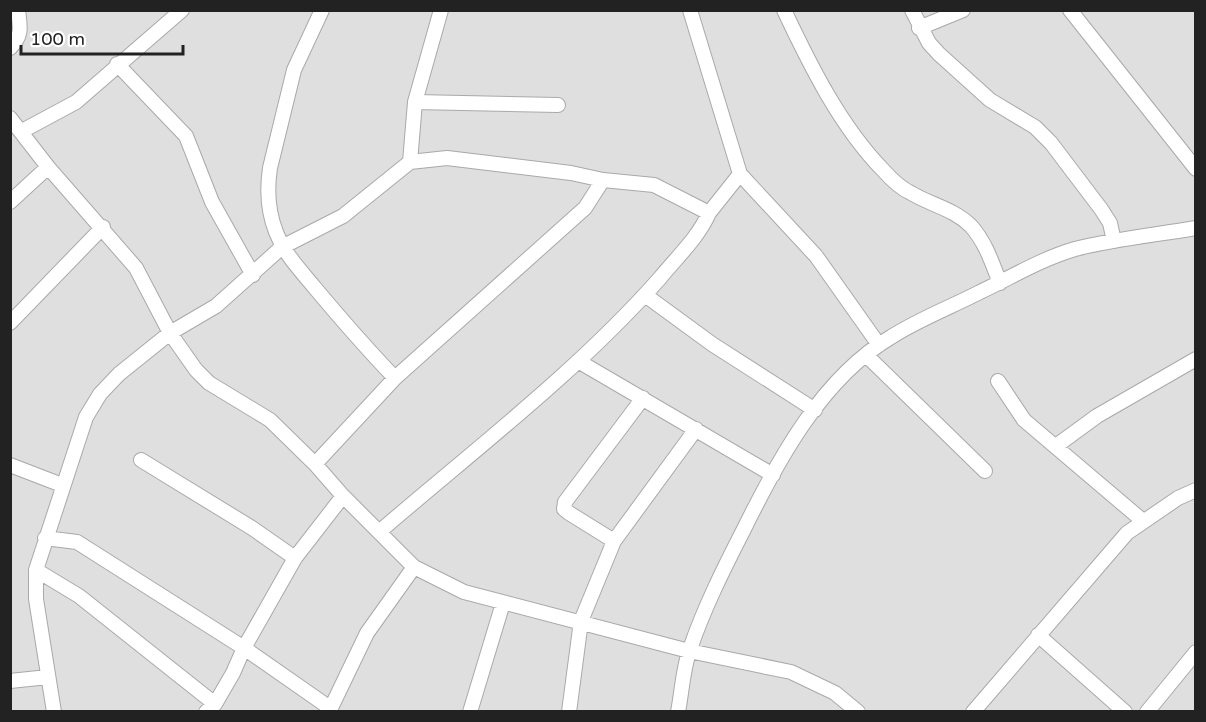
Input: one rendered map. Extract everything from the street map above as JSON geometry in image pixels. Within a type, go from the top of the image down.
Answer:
[{"type":"street","points":[[10,48],[19,39],[21,30],[18,10]]},
{"type":"street","points":[[22,131],[65,110],[182,10]]},
{"type":"street","points":[[322,10],[294,70],[270,168],[268,184],[270,209],[274,229],[282,247],[353,334],[394,378]]},
{"type":"street","points":[[411,162],[415,102],[441,10]]},
{"type":"street","points":[[690,10],[740,174],[816,256],[879,345]]},
{"type":"street","points":[[784,10],[831,97],[857,139],[899,185],[910,193],[942,207],[969,225],[989,253],[999,283]]},
{"type":"street","points":[[912,10],[920,28],[939,54],[990,100],[1035,127],[1051,142],[1110,223],[1114,241]]},
{"type":"street","points":[[920,28],[963,10]]},
{"type":"street","points":[[1070,10],[1196,169]]},
{"type":"street","points":[[117,64],[186,136],[212,202],[253,275]]},
{"type":"street","points":[[415,102],[558,105]]},
{"type":"street","points":[[10,118],[48,167],[103,227],[136,268],[171,333],[196,370],[209,382],[270,420],[414,567],[464,592],[503,603],[581,621],[689,651],[791,672],[835,693],[858,711]]},
{"type":"street","points":[[54,711],[36,600],[36,570],[86,417],[100,394],[119,374],[171,333],[216,306],[282,247],[343,216],[411,162],[447,158],[654,185],[709,213]]},
{"type":"street","points":[[10,202],[48,167]]},
{"type":"street","points":[[379,532],[578,361],[645,295],[698,234],[709,213],[740,174]]},
{"type":"street","points":[[315,464],[394,378],[585,208],[603,180]]},
{"type":"street","points":[[10,323],[103,227]]},
{"type":"street","points":[[678,711],[689,651],[721,573],[773,475],[815,410],[836,384],[866,355],[891,336],[1042,261],[1073,250],[1114,241],[1196,228]]},
{"type":"street","points":[[645,295],[712,344],[815,410]]},
{"type":"street","points":[[866,355],[985,471]]},
{"type":"street","points":[[1056,446],[1097,416],[1196,359]]},
{"type":"street","points":[[578,361],[773,475]]},
{"type":"street","points":[[998,381],[1024,420],[1143,521]]},
{"type":"street","points":[[614,541],[569,513],[564,509],[565,502],[643,398]]},
{"type":"street","points":[[569,711],[581,621],[614,541],[696,429]]},
{"type":"street","points":[[141,460],[252,528],[295,558]]},
{"type":"street","points":[[10,465],[62,485]]},
{"type":"street","points":[[974,711],[1127,533],[1196,490]]},
{"type":"street","points":[[36,570],[79,596],[211,707],[295,558],[343,496]]},
{"type":"street","points":[[45,538],[77,542],[244,648],[329,710],[367,633],[414,567]]},
{"type":"street","points":[[473,711],[503,603]]},
{"type":"street","points":[[1038,635],[1125,711]]},
{"type":"street","points":[[1147,711],[1196,652]]},
{"type":"street","points":[[10,681],[48,677]]},
{"type":"shaded area","points":[[11,11],[1195,11],[1195,711],[11,711]]}]
